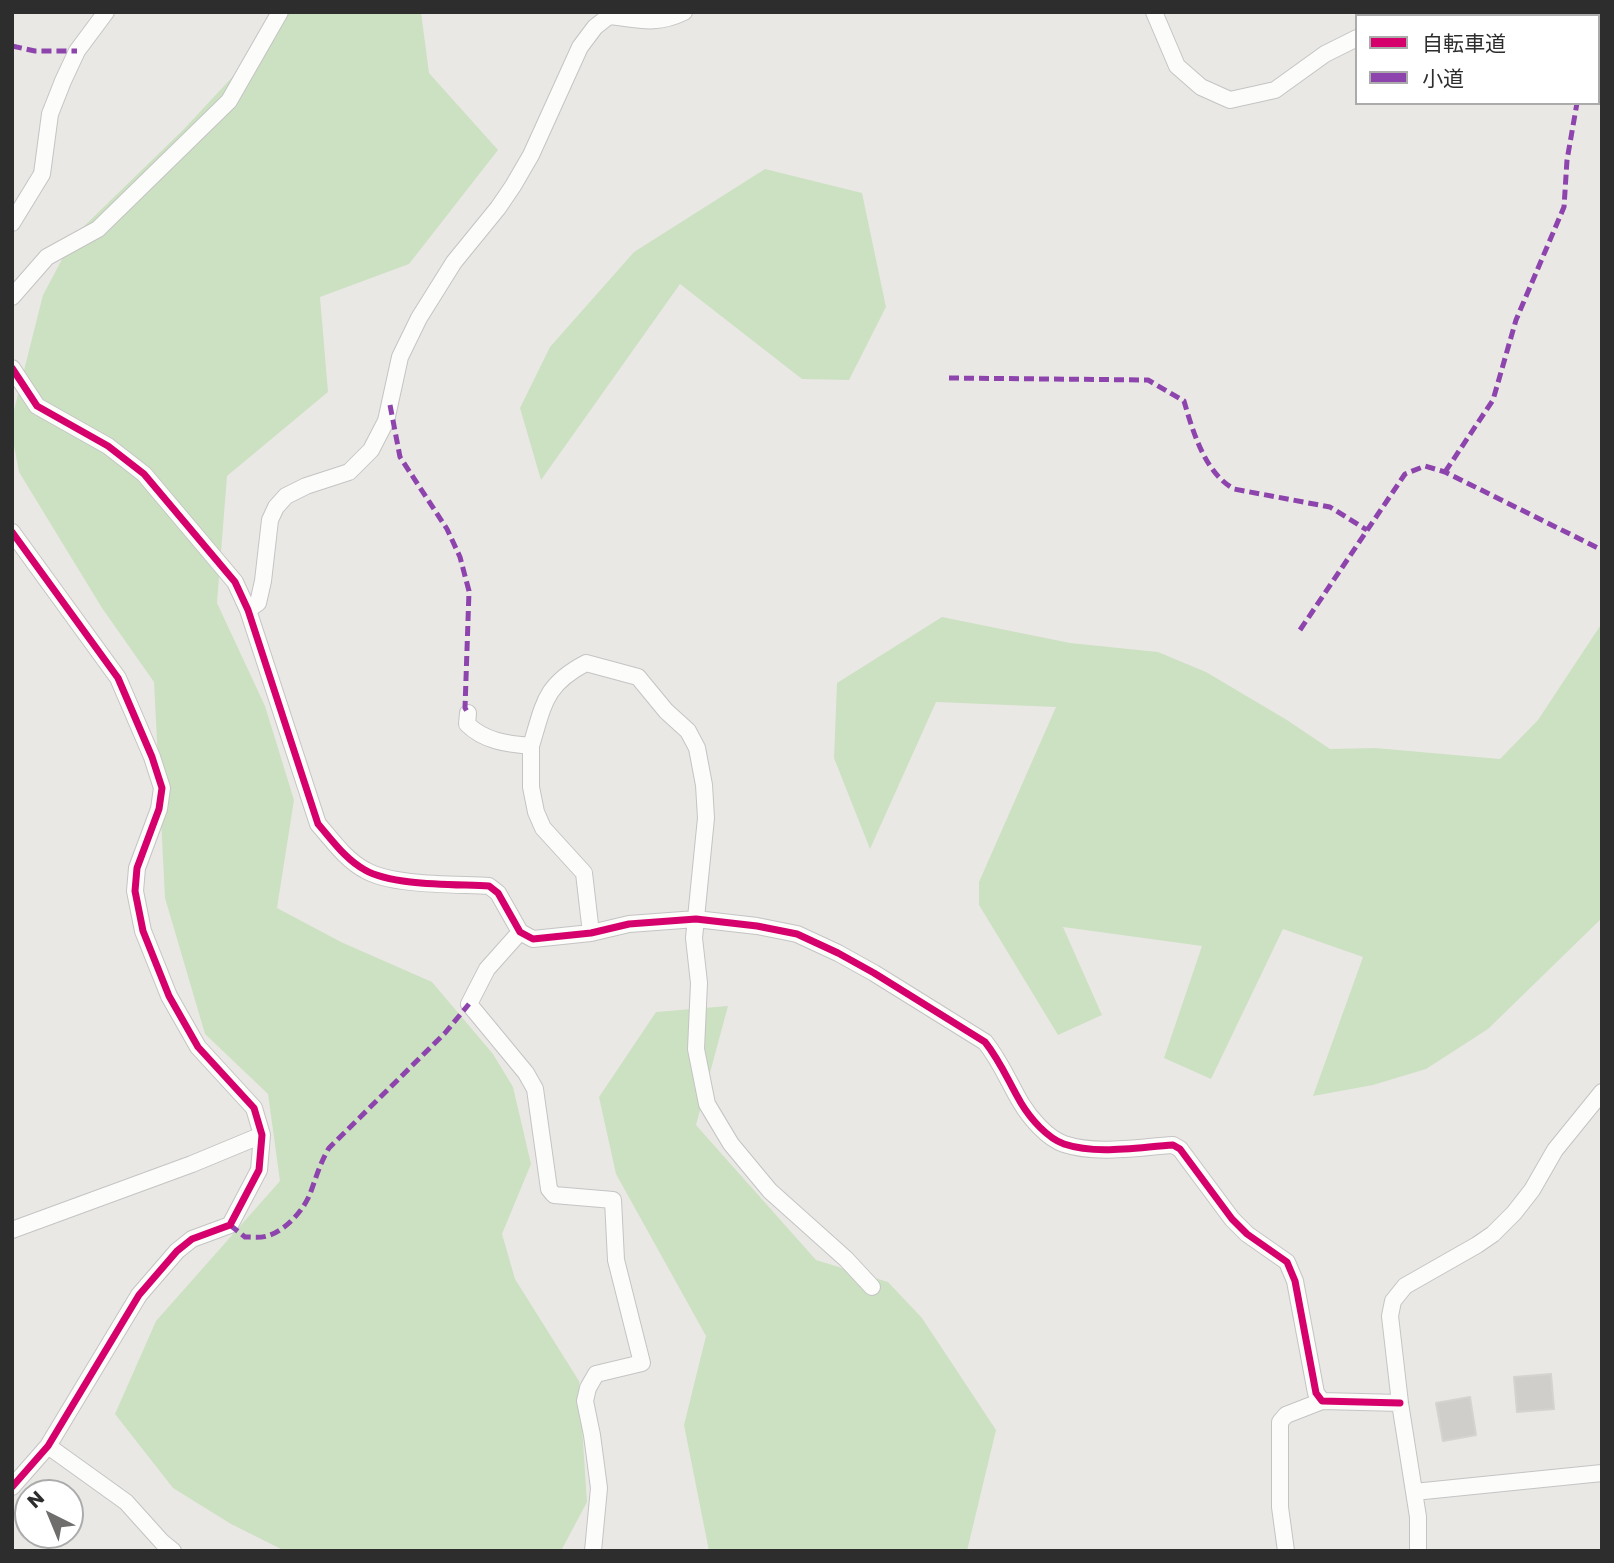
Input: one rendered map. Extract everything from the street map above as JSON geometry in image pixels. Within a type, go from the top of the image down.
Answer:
[{"type":"street","points":[[12,223],[42,174],[50,114],[63,81],[77,51],[106,12]]},
{"type":"street","points":[[12,297],[47,257],[98,229],[229,101],[280,12]]},
{"type":"street","points":[[248,610],[258,603],[270,520],[276,507],[286,496],[306,486],[349,472],[371,450],[386,421],[400,357],[419,318],[454,262],[498,208],[525,165],[580,47],[595,27],[609,16],[646,22],[668,20],[684,12]]},
{"type":"street","points":[[1154,12],[1177,66],[1201,87],[1230,100],[1275,90],[1325,54],[1355,39]]},
{"type":"street","points":[[12,368],[37,405],[108,446],[144,474],[235,582],[248,610],[318,824],[341,850],[365,870],[391,880],[489,886],[499,893],[520,932],[533,939],[592,933],[629,924],[696,919],[797,934],[838,953],[985,1042],[999,1059],[1022,1105],[1039,1126],[1063,1143],[1094,1149],[1173,1145],[1180,1149],[1232,1219],[1247,1234],[1287,1262],[1295,1281],[1316,1393],[1322,1401]]},
{"type":"street","points":[[12,532],[118,678],[152,757],[162,788],[159,809],[137,867],[135,891],[143,931],[169,996],[198,1047],[254,1108],[262,1135],[259,1170],[230,1225],[192,1239],[139,1295],[48,1446],[12,1487]]},
{"type":"street","points":[[592,933],[584,873],[543,828],[536,812],[531,788],[531,746],[548,693],[567,672],[586,663],[638,677],[666,711],[688,731],[697,748],[704,785],[705,818],[694,938],[699,983],[696,1049],[707,1104],[730,1144],[770,1191],[846,1259],[872,1287]]},
{"type":"street","points":[[468,713],[467,724],[478,734],[497,741],[531,746]]},
{"type":"street","points":[[520,932],[487,969],[469,1004],[526,1073],[535,1089],[549,1189],[554,1195],[613,1200],[616,1260],[642,1363],[596,1374],[588,1388],[585,1401],[599,1488],[593,1551]]},
{"type":"street","points":[[1418,1551],[1418,1517],[1390,1317],[1393,1301],[1405,1286],[1477,1245],[1493,1234],[1514,1213],[1532,1190],[1555,1150],[1602,1092]]},
{"type":"street","points":[[12,1230],[192,1164],[262,1135]]},
{"type":"street","points":[[1286,1551],[1280,1507],[1280,1422],[1286,1415],[1322,1401],[1400,1403]]},
{"type":"street","points":[[48,1446],[127,1503],[173,1551]]},
{"type":"street","points":[[1414,1492],[1602,1473]]},
{"type":"green space","points":[[287,12],[421,12],[429,73],[498,150],[409,264],[320,297],[328,392],[227,476],[217,603],[265,706],[294,800],[277,908],[341,942],[432,982],[493,1054],[513,1087],[531,1164],[502,1234],[515,1279],[579,1381],[587,1502],[561,1551],[285,1551],[231,1524],[173,1488],[115,1414],[156,1321],[280,1181],[268,1094],[205,1034],[165,898],[154,682],[102,608],[19,472],[12,435],[12,418],[43,295],[75,235],[184,129],[277,29]]},
{"type":"green space","points":[[765,169],[862,193],[886,307],[849,380],[802,379],[680,284],[541,480],[520,408],[550,347],[634,252]]},
{"type":"green space","points":[[942,617],[1070,643],[1158,652],[1206,672],[1330,749],[1375,748],[1500,759],[1538,720],[1602,623],[1602,918],[1488,1029],[1426,1069],[1373,1085],[1313,1096],[1363,957],[1283,929],[1211,1079],[1164,1058],[1202,946],[1063,927],[1102,1015],[1058,1035],[979,905],[979,882],[1056,707],[936,702],[870,849],[834,758],[837,683]]},
{"type":"green space","points":[[728,1006],[696,1125],[816,1260],[888,1282],[922,1318],[996,1430],[967,1551],[709,1551],[684,1425],[706,1336],[616,1174],[599,1097],[656,1012]]},
{"type":"building","points":[[1551,1374],[1554,1409],[1517,1412],[1514,1377]]},
{"type":"building","points":[[1470,1397],[1476,1435],[1443,1441],[1436,1403]]},
{"type":"marked path","points":[[12,46],[35,51],[77,51]]},
{"type":"marked path","points":[[1445,472],[1493,400],[1516,320],[1564,207],[1567,160],[1577,105]]},
{"type":"marked path","points":[[949,378],[1148,380],[1184,401],[1201,451],[1215,473],[1234,489],[1330,507],[1367,530]]},
{"type":"marked path","points":[[390,405],[400,457],[447,529],[460,557],[469,591],[465,708],[468,713]]},
{"type":"marked path","points":[[1300,630],[1405,474],[1425,466],[1445,472],[1602,550]]},
{"type":"marked path","points":[[230,1225],[245,1237],[262,1237],[280,1230],[293,1220],[307,1200],[329,1148],[445,1033],[469,1004]]},
{"type":"cycle path","points":[[12,368],[37,406],[108,446],[144,474],[235,582],[248,610],[318,824],[358,866],[377,875],[407,882],[489,886],[498,893],[520,932],[533,939],[591,933],[629,924],[696,919],[797,934],[838,953],[985,1042],[1029,1115],[1058,1141],[1090,1149],[1173,1145],[1180,1149],[1232,1219],[1247,1234],[1287,1262],[1295,1281],[1316,1393],[1322,1401],[1400,1403]]},
{"type":"cycle path","points":[[12,532],[118,678],[152,757],[162,788],[159,809],[137,868],[135,891],[143,931],[169,996],[198,1047],[254,1108],[262,1135],[259,1170],[230,1225],[192,1239],[177,1251],[139,1295],[48,1446],[12,1487]]}]
